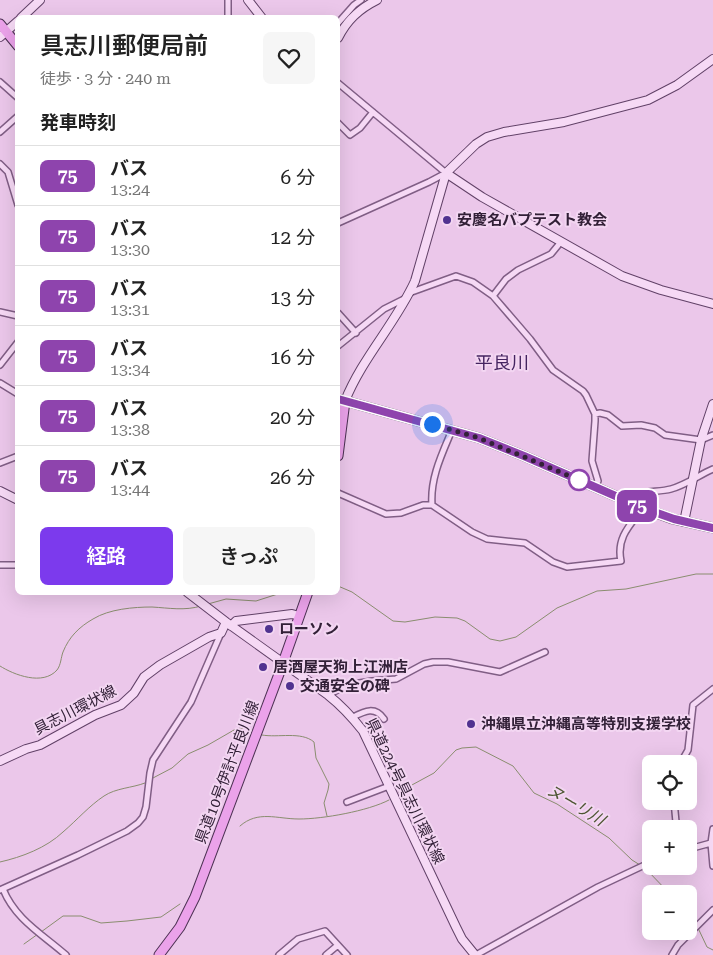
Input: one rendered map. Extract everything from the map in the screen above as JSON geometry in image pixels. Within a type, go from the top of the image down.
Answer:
[{"type":"main road","points":[[2,31],[15,43]]},
{"type":"main road","points":[[340,419],[341,400],[452,430],[524,456],[643,508],[684,522],[713,528]]},
{"type":"main road","name":"県道10号伊計平良川線","points":[[159,955],[180,927],[195,898],[307,595]]},
{"type":"street","points":[[24,15],[40,0]]},
{"type":"street","points":[[228,0],[228,15]]},
{"type":"street","points":[[248,0],[260,15]]},
{"type":"street","points":[[340,21],[361,0]]},
{"type":"street","points":[[340,34],[346,23],[353,16],[377,0]]},
{"type":"street","points":[[2,31],[15,23]]},
{"type":"street","points":[[340,222],[446,173],[470,149],[487,137],[585,117],[648,100],[677,85],[713,59]]},
{"type":"street","points":[[0,82],[15,98]]},
{"type":"street","points":[[340,85],[446,173],[482,197],[560,243],[641,284],[713,304]]},
{"type":"street","points":[[340,125],[350,134],[360,128],[373,112]]},
{"type":"street","points":[[0,132],[15,119]]},
{"type":"street","points":[[0,164],[8,172],[15,195]]},
{"type":"street","points":[[341,400],[408,296],[420,266],[446,173]]},
{"type":"street","points":[[493,296],[506,279],[518,270],[551,254],[560,243]]},
{"type":"street","points":[[340,345],[384,309],[408,296],[456,276],[473,282],[493,296],[530,339],[553,370],[583,391],[591,404],[596,421],[592,461],[598,481],[594,487]]},
{"type":"street","points":[[0,312],[15,315]]},
{"type":"street","points":[[340,316],[356,333]]},
{"type":"street","points":[[0,365],[15,346]]},
{"type":"street","points":[[0,383],[15,392]]},
{"type":"street","points":[[684,522],[701,440],[713,404]]},
{"type":"street","points":[[594,414],[608,415],[622,426],[655,428],[665,435],[701,440],[713,435]]},
{"type":"street","points":[[432,505],[431,494],[436,470],[452,430]]},
{"type":"street","points":[[0,463],[15,457]]},
{"type":"street","points":[[627,501],[637,494],[671,489],[713,469]]},
{"type":"street","points":[[0,491],[15,498]]},
{"type":"street","points":[[340,494],[386,514],[401,513],[423,505],[432,505],[472,532],[487,539],[525,543],[554,562],[567,567],[620,562],[622,534],[643,508]]},
{"type":"street","points":[[0,566],[15,565]]},
{"type":"street","points":[[191,595],[283,663]]},
{"type":"street","points":[[66,955],[20,918],[1,890],[119,835],[138,823],[146,807],[153,760],[192,702],[221,633],[228,624],[236,621],[292,614],[299,616]]},
{"type":"street","name":"具志川環状線","points":[[0,761],[40,745],[95,715],[121,705],[134,693],[144,677],[160,665],[209,636],[221,633]]},
{"type":"street","points":[[328,695],[347,685],[396,679],[424,664],[433,662],[448,662],[500,672],[545,652]]},
{"type":"street","name":"県道224号具志川環状線","points":[[283,663],[342,706],[363,731],[456,928],[462,939],[476,955]]},
{"type":"street","points":[[685,755],[688,750],[693,705],[713,689]]},
{"type":"street","points":[[353,718],[365,712],[375,711],[379,712],[384,720]]},
{"type":"street","points":[[347,802],[390,786]]},
{"type":"street","points":[[713,829],[711,843],[713,866]]},
{"type":"street","points":[[697,846],[711,843]]},
{"type":"street","points":[[476,955],[598,887],[642,866]]},
{"type":"street","points":[[672,955],[678,946],[713,910]]},
{"type":"street","points":[[279,955],[298,939],[325,930],[347,955]]},
{"type":"street","points":[[326,955],[338,945]]},
{"type":"waterway","points":[[340,587],[352,592],[393,621],[405,622],[435,617],[457,618],[465,621],[490,639],[500,641],[516,637],[557,608],[597,591],[626,589],[696,574],[713,574]]},
{"type":"waterway","points":[[208,604],[226,599],[256,601],[275,595]]},
{"type":"waterway","points":[[0,666],[13,673],[28,677],[37,678],[51,675],[57,670],[65,647],[75,633],[99,616],[130,608],[183,609],[201,606]]},
{"type":"waterway","points":[[153,778],[172,768],[188,754],[234,730],[240,728],[251,730]]},
{"type":"waterway","points":[[262,735],[296,736],[314,742],[316,758],[329,784],[324,803],[327,816]]},
{"type":"waterway","name":"ヌーリ川","points":[[399,792],[434,773],[456,750],[476,747],[513,766],[534,793],[557,804],[609,838],[640,865]]},
{"type":"waterway","points":[[0,862],[25,855],[49,843],[93,804],[109,793],[145,783]]},
{"type":"waterway","name":"ヌーリ川","points":[[240,826],[254,818],[268,816],[299,819],[332,816],[369,808],[389,800]]},
{"type":"waterway","name":"ヌーリ川","points":[[652,875],[661,885]]},
{"type":"waterway","name":"ヌーリ川","points":[[41,932],[63,916],[81,916],[101,923],[127,921],[161,917],[180,904]]},
{"type":"waterway","name":"ヌーリ川","points":[[698,928],[707,947],[713,950]]},
{"type":"waterway","name":"ヌーリ川","points":[[24,944],[38,934]]},
{"type":"bus line","name":"75","points":[[340,400],[479,438],[661,515],[713,528]]},
{"type":"place","name":"安慶名バプテスト教会","points":[[447,220]]},
{"type":"place","name":"ローソン","points":[[269,629]]},
{"type":"place","name":"居酒屋天狗上江洲店","points":[[263,667]]},
{"type":"place","name":"交通安全の碑","points":[[290,686]]},
{"type":"place","name":"沖縄県立沖縄高等特別支援学校","points":[[471,724]]},
{"type":"district","name":"平良川","points":[[502,362]]},
{"type":"route","points":[[432,424],[479,438],[579,480]]}]
